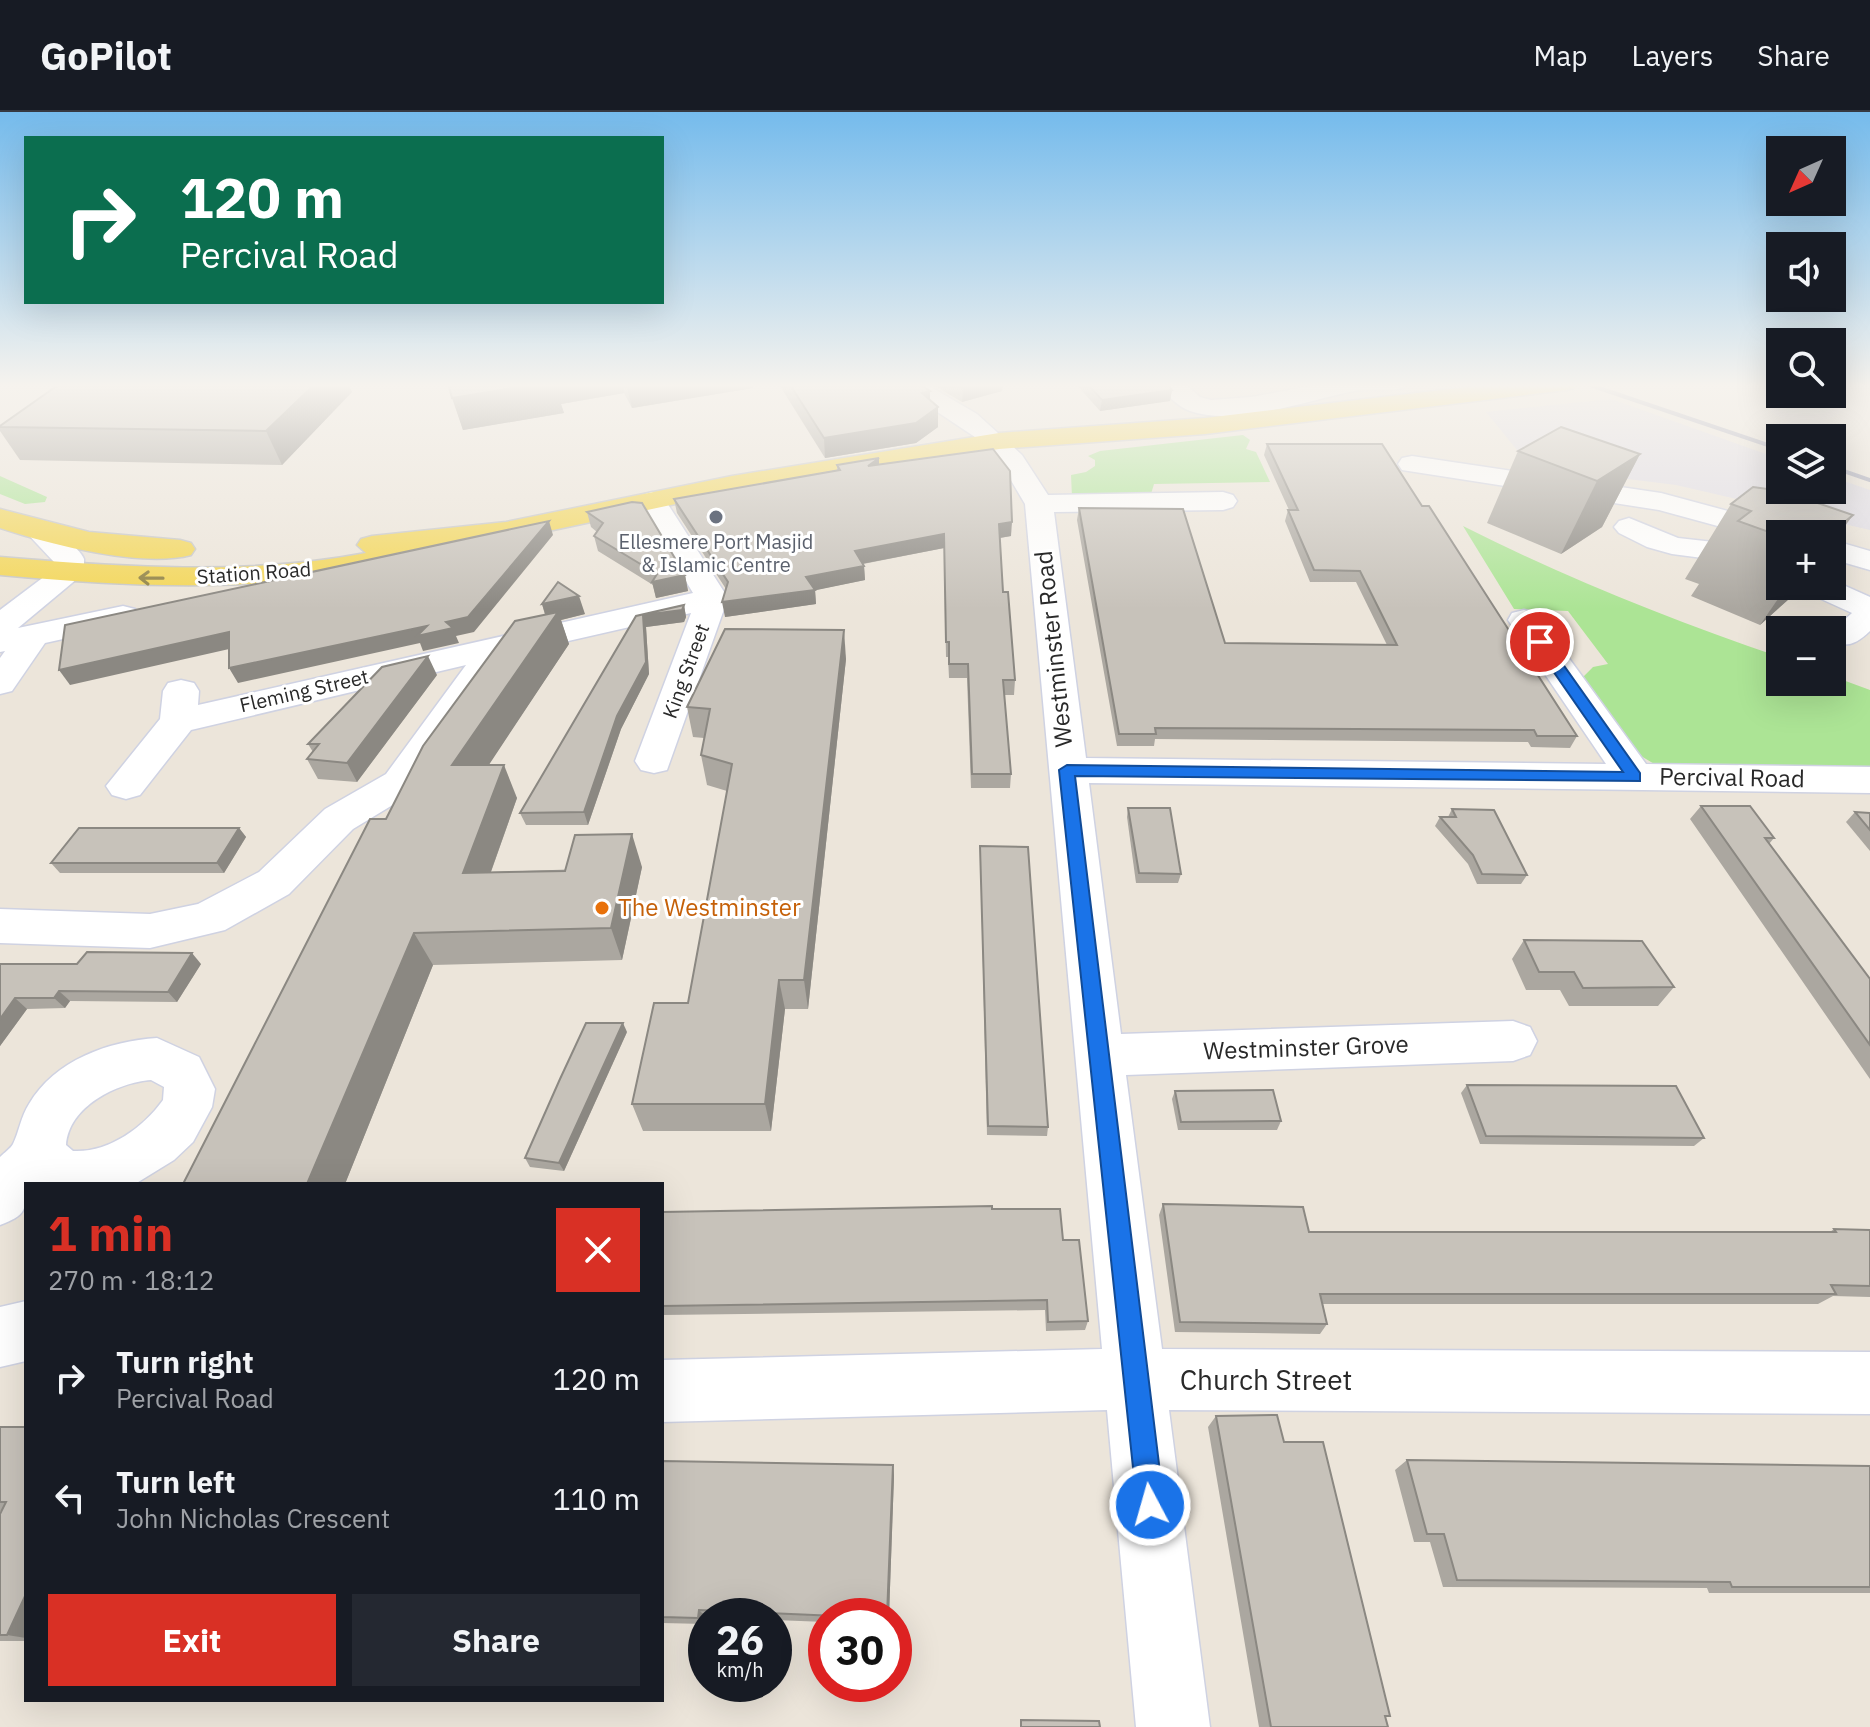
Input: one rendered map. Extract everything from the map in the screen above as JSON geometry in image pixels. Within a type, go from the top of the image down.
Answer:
[{"type":"main road","name":"Station Road","points":[[0,566],[147,578],[257,576],[392,557],[732,484],[891,458]]},
{"type":"main road","name":"Station Road","points":[[0,518],[111,545],[157,549],[309,552],[505,531]]},
{"type":"street","name":"Westminster Road","points":[[1012,458],[1039,504],[1173,1727]]},
{"type":"street","points":[[1412,464],[1661,502],[1766,530]]},
{"type":"street","name":"King Street","points":[[652,501],[712,598],[654,761]]},
{"type":"street","points":[[1039,504],[1223,501]]},
{"type":"street","points":[[1629,527],[1660,544],[1686,550],[1749,555],[1766,563]]},
{"type":"street","points":[[0,626],[68,573],[69,560],[38,529]]},
{"type":"street","points":[[1749,555],[1748,549],[1766,537]]},
{"type":"street","points":[[1630,565],[1660,544]]},
{"type":"street","points":[[1846,553],[1870,561]]},
{"type":"street","name":"Fleming Street","points":[[126,786],[180,705],[497,646],[712,598]]},
{"type":"street","points":[[1846,600],[1870,612],[1846,635]]},
{"type":"street","points":[[0,683],[16,639],[148,611]]},
{"type":"street","points":[[1524,620],[1635,777]]},
{"type":"street","points":[[0,926],[150,931],[209,918],[274,883],[339,819],[400,783],[497,646]]},
{"type":"street","name":"Percival Road","points":[[1067,770],[1870,780]]},
{"type":"street","name":"Westminster Grove","points":[[1099,1055],[1513,1041]]},
{"type":"street","points":[[157,1059],[175,1065],[187,1076],[190,1091],[185,1110],[172,1130],[140,1156],[98,1179],[61,1173],[48,1165],[40,1153],[40,1135],[49,1115],[66,1095],[87,1079],[111,1067],[136,1060],[157,1059]]},
{"type":"street","points":[[0,1200],[10,1183],[40,1153]]},
{"type":"street","points":[[0,1337],[24,1331]]},
{"type":"street","name":"Church Street","points":[[664,1391],[1137,1379],[1870,1383]]},
{"type":"shaded area","points":[[1524,458],[1766,458],[1766,504],[1846,504],[1846,482],[1870,490],[1870,530],[1846,524],[1846,520],[1827,520],[1676,485],[1531,467]]},
{"type":"green space","points":[[1092,458],[1259,458],[1270,482],[1154,484],[1151,494],[1072,497],[1071,475],[1086,472],[1095,466]]},
{"type":"green space","points":[[0,476],[47,497],[45,502],[25,504],[0,494]]},
{"type":"green space","points":[[1463,526],[1619,597],[1766,652],[1766,696],[1846,696],[1846,681],[1870,690],[1870,768],[1661,768],[1631,750],[1583,677],[1593,667],[1608,664],[1568,611],[1514,609]]},
{"type":"building","points":[[878,458],[868,466],[924,458],[1000,458],[1010,471],[1012,522],[999,524],[1003,592],[1008,592],[1015,680],[1003,680],[1011,774],[972,774],[968,664],[949,664],[949,642],[946,642],[944,534],[855,551],[864,566],[806,577],[815,590],[722,602],[728,582],[674,499],[840,470],[837,465]]},
{"type":"building","points":[[1274,458],[1391,458],[1422,506],[1429,506],[1577,736],[1537,736],[1534,730],[1155,728],[1156,734],[1119,734],[1079,508],[1183,509],[1225,643],[1397,645],[1360,571],[1314,570],[1288,510],[1298,510]]},
{"type":"building","points":[[1537,458],[1633,458],[1597,481]]},
{"type":"building","points":[[1753,487],[1766,489],[1766,504],[1820,504],[1853,515],[1846,521],[1766,520],[1766,531],[1738,521],[1751,511],[1731,504]]},
{"type":"building","points":[[632,502],[642,503],[685,575],[652,582],[657,574],[594,536],[603,523],[587,512]]},
{"type":"building","points":[[549,521],[468,617],[446,622],[453,628],[417,636],[427,626],[229,668],[229,632],[59,670],[65,625]]},
{"type":"building","points":[[558,582],[579,596],[542,604]]},
{"type":"building","points":[[684,605],[682,610],[643,615],[646,662],[617,716],[584,812],[520,813],[636,616]]},
{"type":"building","points":[[558,612],[452,765],[504,765],[463,873],[565,871],[575,835],[632,834],[611,928],[414,933],[308,1182],[184,1182],[370,819],[386,819],[423,746],[515,621]]},
{"type":"building","points":[[725,629],[844,630],[804,980],[779,980],[765,1104],[632,1104],[654,1003],[688,1003],[732,764],[701,755],[710,709],[687,707]]},
{"type":"building","points":[[428,656],[347,763],[307,759],[319,744],[308,744],[382,667]]},
{"type":"building","points":[[1701,806],[1750,806],[1774,838],[1765,838],[1870,979],[1870,1045]]},
{"type":"building","points":[[1128,808],[1170,808],[1181,874],[1139,873]]},
{"type":"building","points":[[1452,809],[1494,810],[1527,875],[1482,874],[1473,855],[1440,817],[1456,817]]},
{"type":"building","points":[[1855,812],[1870,813],[1870,830]]},
{"type":"building","points":[[79,828],[239,828],[217,863],[51,863]]},
{"type":"building","points":[[980,846],[1028,847],[1048,1127],[988,1126]]},
{"type":"building","points":[[1524,940],[1642,941],[1674,987],[1583,988],[1574,972],[1539,972]]},
{"type":"building","points":[[87,952],[192,953],[168,992],[59,991],[54,998],[15,998],[0,1019],[0,964],[77,964]]},
{"type":"building","points":[[586,1023],[623,1023],[559,1163],[525,1158],[560,1079]]},
{"type":"building","points":[[1467,1085],[1676,1086],[1704,1138],[1486,1136]]},
{"type":"building","points":[[1273,1090],[1281,1121],[1181,1122],[1175,1091]]},
{"type":"building","points":[[1163,1204],[1303,1207],[1309,1232],[1870,1230],[1870,1286],[1831,1285],[1836,1294],[1320,1294],[1327,1324],[1180,1322]]},
{"type":"building","points":[[992,1206],[992,1209],[1060,1209],[1063,1240],[1079,1240],[1088,1321],[1048,1322],[1047,1300],[664,1306],[664,1212]]},
{"type":"building","points":[[1277,1415],[1284,1442],[1323,1442],[1390,1716],[1385,1716],[1388,1727],[1271,1727],[1216,1416]]},
{"type":"building","points":[[0,1427],[24,1427],[24,1598],[7,1635],[0,1635],[0,1514],[6,1502],[0,1502]]},
{"type":"building","points":[[1407,1460],[1870,1466],[1870,1587],[1732,1587],[1730,1582],[1457,1580],[1444,1534],[1427,1534]]},
{"type":"building","points":[[664,1461],[893,1465],[888,1598],[808,1598],[808,1615],[792,1614],[792,1598],[688,1598],[688,1618],[664,1617]]},
{"type":"building","points":[[1021,1720],[1099,1721],[1100,1727],[1021,1727]]},
{"type":"railway","points":[[1846,472],[1870,480]]},
{"type":"place","name":"Ellesmere Port Masjid & Islamic Centre","points":[[716,517]]},
{"type":"place","name":"The Westminster","points":[[602,908]]},
{"type":"route","points":[[1150,1505],[1067,770],[1635,777],[1540,642]]}]
